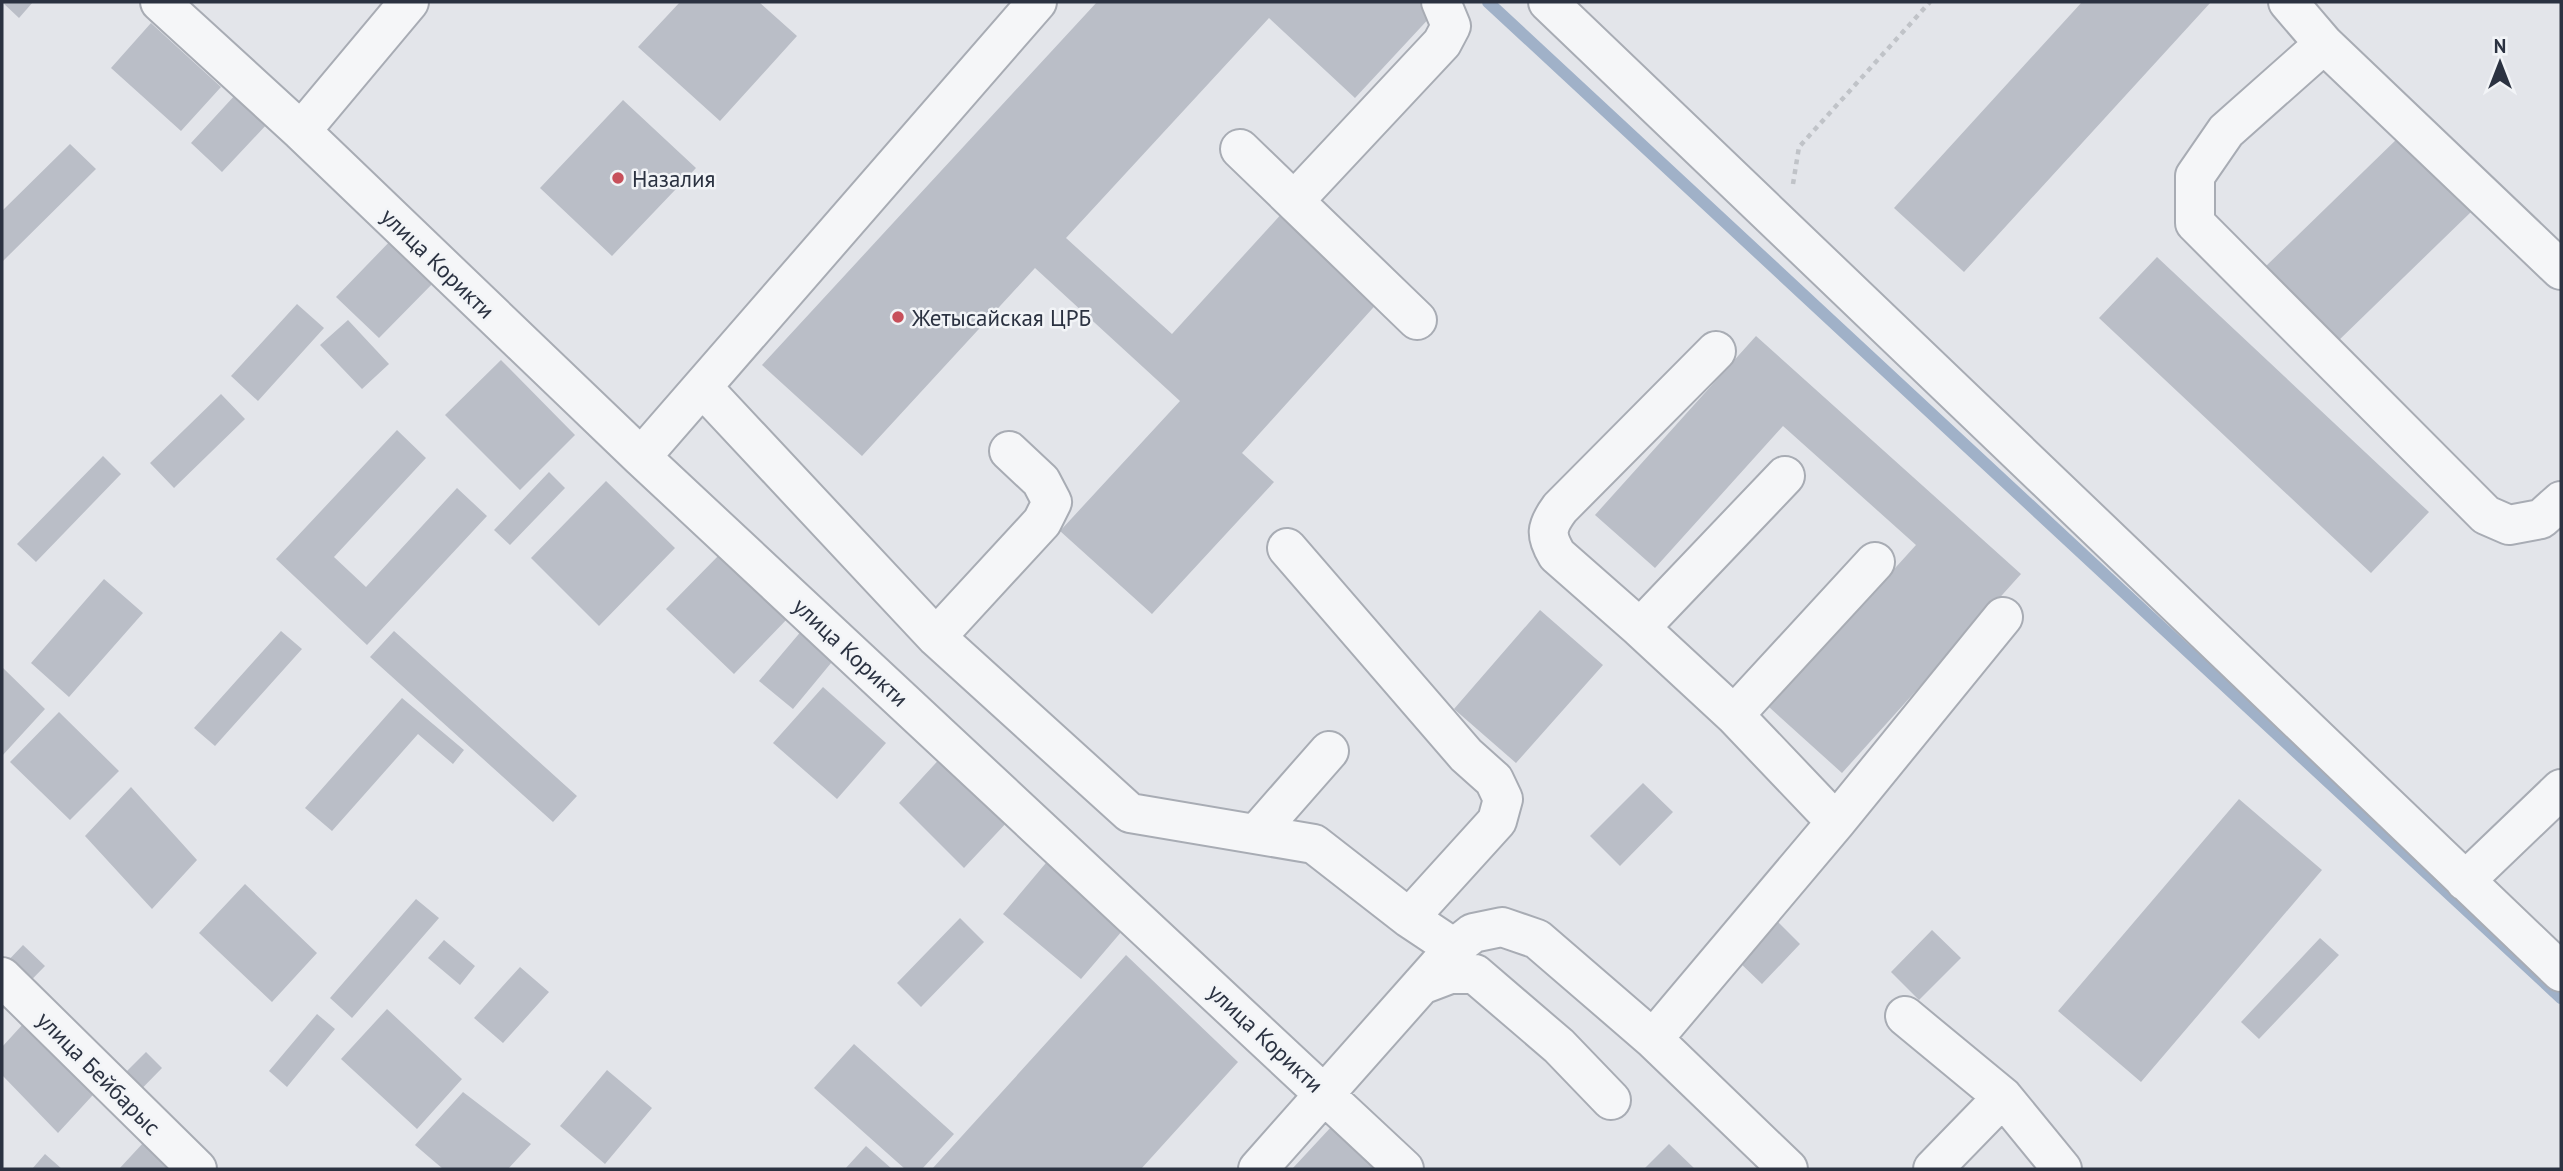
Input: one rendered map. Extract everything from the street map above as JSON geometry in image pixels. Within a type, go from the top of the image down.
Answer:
[{"type":"street","name":"улица Корикти","points":[[160,2],[300,131],[641,457],[1404,1169]]},
{"type":"street","points":[[300,131],[409,2]]},
{"type":"street","points":[[641,457],[1037,2]]},
{"type":"street","points":[[1294,201],[1441,43],[1451,26],[1441,2]]},
{"type":"street","points":[[1548,2],[2561,972]]},
{"type":"street","points":[[2288,2],[2324,44],[2561,270]]},
{"type":"street","points":[[2324,44],[2226,131],[2195,176],[2195,223],[2486,514],[2509,525],[2541,519],[2561,501]]},
{"type":"street","points":[[1240,149],[1417,320]]},
{"type":"street","points":[[1716,351],[1560,508],[1549,523],[1549,541],[1557,555],[1734,715],[1836,822]]},
{"type":"street","points":[[703,388],[936,636],[1130,813],[1314,844],[1409,918],[1454,947]]},
{"type":"street","points":[[936,636],[1042,522],[1052,502],[1041,481],[1009,451]]},
{"type":"street","points":[[1640,628],[1785,476]]},
{"type":"street","points":[[1287,548],[1466,755],[1493,780],[1503,799],[1497,821],[1409,918]]},
{"type":"street","points":[[1734,715],[1875,562]]},
{"type":"street","points":[[1653,1039],[1836,822],[2003,617]]},
{"type":"street","points":[[1257,833],[1329,751]]},
{"type":"street","points":[[2465,881],[2561,789]]},
{"type":"street","points":[[1258,1169],[1454,947],[1473,933],[1502,927],[1537,939],[1653,1039],[1788,1169]]},
{"type":"street","points":[[1421,985],[1450,974],[1475,974],[1559,1046],[1612,1100]]},
{"type":"street","name":"улица Бейбарыс","points":[[2,977],[197,1169]]},
{"type":"street","points":[[1905,1016],[2003,1097],[2062,1169]]},
{"type":"street","points":[[1933,1169],[2003,1097]]},
{"type":"path","points":[[1785,230],[1799,147],[1930,2]]},
{"type":"building","points":[[2,2],[33,2],[19,18]]},
{"type":"building","points":[[680,2],[759,2],[797,36],[720,121],[638,47]]},
{"type":"building","name":"Жетысайская ЦРБ","points":[[1097,2],[1422,2],[1434,13],[1355,98],[1269,18],[1066,238],[1172,334],[1284,211],[1381,299],[1242,453],[1274,482],[1152,614],[1060,531],[1180,401],[1035,268],[862,456],[762,365]]},
{"type":"building","points":[[2082,2],[2211,2],[1964,272],[1894,208]]},
{"type":"building","points":[[151,23],[221,87],[181,131],[111,68]]},
{"type":"building","points":[[236,94],[268,123],[222,172],[191,143]]},
{"type":"building","name":"Назалия","points":[[623,100],[696,168],[612,256],[540,188]]},
{"type":"building","points":[[2400,136],[2472,211],[2336,343],[2264,268]]},
{"type":"building","points":[[70,144],[96,169],[2,262],[2,211]]},
{"type":"building","points":[[396,235],[440,276],[379,338],[336,297]]},
{"type":"building","points":[[2157,257],[2429,512],[2371,573],[2099,318]]},
{"type":"building","points":[[297,304],[324,328],[258,401],[231,376]]},
{"type":"building","points":[[348,320],[389,364],[362,389],[320,345]]},
{"type":"building","points":[[1756,336],[2021,574],[1842,773],[1769,707],[1916,545],[1783,426],[1655,568],[1595,515]]},
{"type":"building","points":[[501,360],[575,435],[520,490],[445,415]]},
{"type":"building","points":[[221,394],[245,419],[174,488],[150,463]]},
{"type":"building","points":[[397,430],[426,458],[334,557],[366,587],[457,488],[487,516],[367,645],[276,559]]},
{"type":"building","points":[[103,456],[121,474],[36,562],[17,544]]},
{"type":"building","points":[[549,472],[565,488],[510,545],[494,530]]},
{"type":"building","points":[[606,481],[675,548],[599,626],[531,558]]},
{"type":"building","points":[[721,553],[789,617],[734,674],[666,609]]},
{"type":"building","points":[[104,579],[143,613],[69,697],[31,663]]},
{"type":"building","points":[[1540,610],[1603,665],[1516,763],[1454,709]]},
{"type":"building","points":[[803,629],[836,657],[793,709],[759,681]]},
{"type":"building","points":[[281,631],[302,649],[215,746],[194,728]]},
{"type":"building","points":[[394,631],[577,796],[553,822],[370,657]]},
{"type":"building","points":[[2,667],[45,709],[2,756]]},
{"type":"building","points":[[823,687],[886,743],[837,799],[773,743]]},
{"type":"building","points":[[402,698],[464,750],[453,764],[418,734],[332,831],[305,808]]},
{"type":"building","points":[[59,712],[119,771],[70,820],[10,762]]},
{"type":"building","points":[[945,753],[1010,819],[964,868],[899,803]]},
{"type":"building","points":[[1643,783],[1673,812],[1620,866],[1590,836]]},
{"type":"building","points":[[131,787],[197,860],[152,909],[85,836]]},
{"type":"building","points":[[2239,799],[2322,870],[2141,1082],[2058,1011]]},
{"type":"building","points":[[1056,851],[1134,917],[1081,979],[1003,914]]},
{"type":"building","points":[[245,884],[317,953],[272,1002],[199,933]]},
{"type":"building","points":[[416,899],[439,918],[352,1018],[330,998]]},
{"type":"building","points":[[960,918],[984,942],[921,1007],[897,983]]},
{"type":"building","points":[[1775,919],[1800,944],[1762,984],[1737,960]]},
{"type":"building","points":[[1932,930],[1961,958],[1919,1000],[1891,972]]},
{"type":"building","points":[[2320,938],[2339,955],[2259,1039],[2241,1022]]},
{"type":"building","points":[[444,940],[475,966],[460,985],[428,958]]},
{"type":"building","points":[[23,945],[45,966],[2,1010],[2,967]]},
{"type":"building","points":[[1126,955],[1238,1062],[1141,1169],[932,1169]]},
{"type":"building","points":[[520,967],[549,992],[503,1043],[474,1018]]},
{"type":"building","points":[[387,1009],[462,1079],[417,1129],[341,1059]]},
{"type":"building","points":[[34,1012],[103,1084],[58,1133],[2,1075],[2,1047]]},
{"type":"building","points":[[317,1014],[335,1029],[287,1087],[269,1071]]},
{"type":"building","points":[[854,1044],[954,1134],[922,1169],[905,1169],[814,1088]]},
{"type":"building","points":[[146,1052],[162,1068],[119,1112],[102,1096]]},
{"type":"building","points":[[607,1070],[652,1108],[605,1164],[560,1126]]},
{"type":"building","points":[[463,1092],[531,1144],[508,1169],[443,1169],[415,1145]]},
{"type":"building","points":[[1332,1126],[1376,1167],[1292,1169]]},
{"type":"building","points":[[156,1129],[204,1169],[119,1169]]},
{"type":"building","points":[[1669,1144],[1695,1169],[1644,1169]]},
{"type":"building","points":[[866,1146],[892,1169],[845,1169]]},
{"type":"building","points":[[45,1154],[62,1169],[32,1169]]},
{"type":"waterway","points":[[1488,2],[2561,998]]},
{"type":"place","name":"Назалия","points":[[618,178]]},
{"type":"place","name":"Жетысайская ЦРБ","points":[[898,317]]}]
